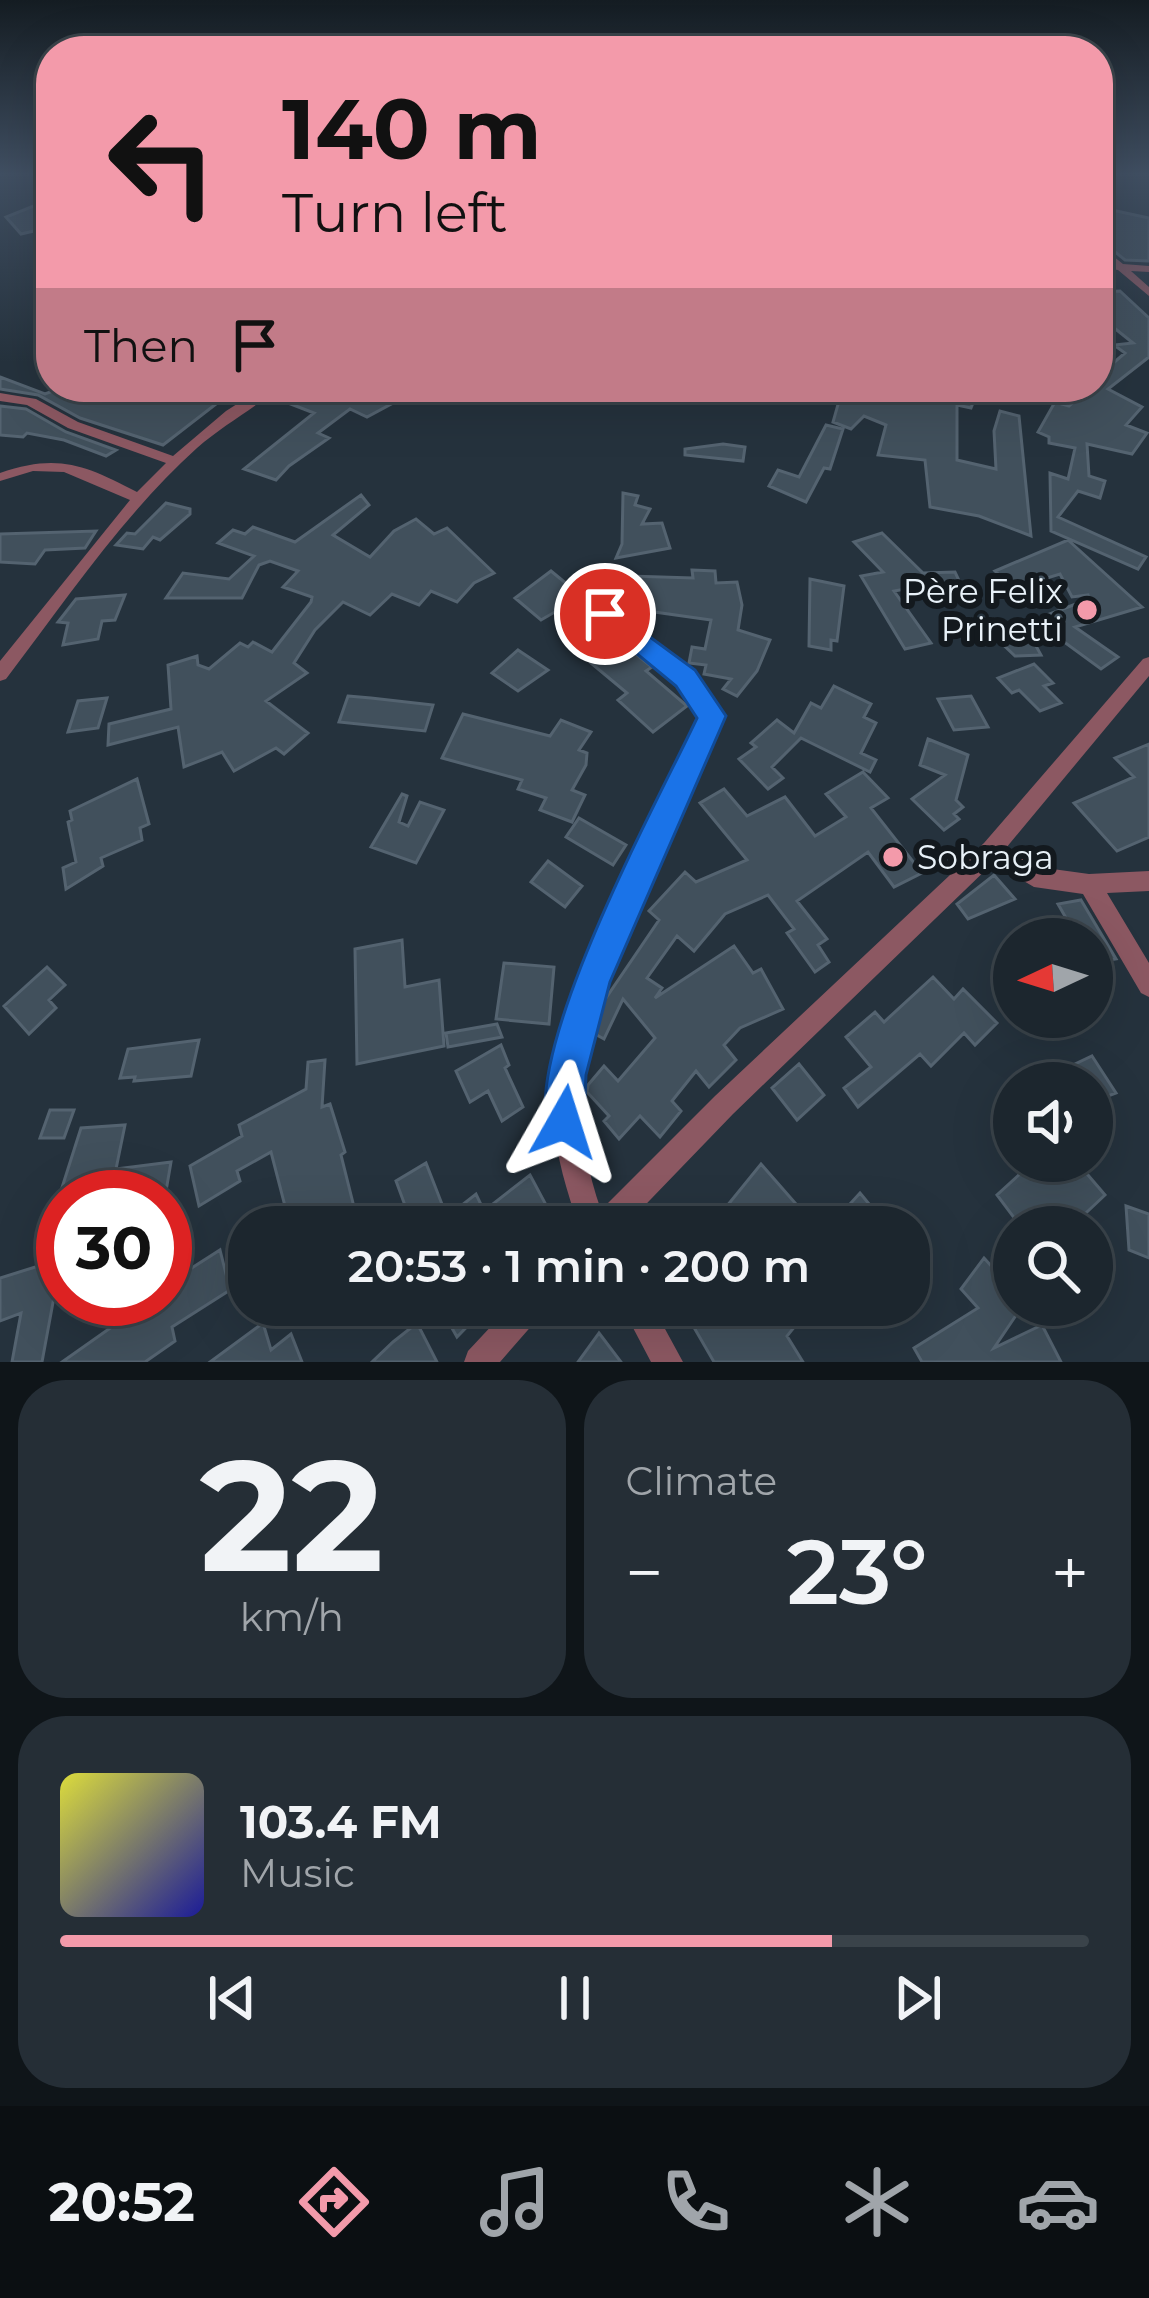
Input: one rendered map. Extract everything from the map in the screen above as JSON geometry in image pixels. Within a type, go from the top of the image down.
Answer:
[{"type":"street","points":[[1113,264],[1149,293]]},
{"type":"street","points":[[1116,267],[1149,269]]},
{"type":"street","points":[[0,397],[31,402],[73,425],[175,461]]},
{"type":"street","points":[[0,674],[140,499],[175,461],[250,402]]},
{"type":"street","points":[[0,476],[34,466],[58,467],[140,499]]},
{"type":"street","points":[[583,1206],[573,1183],[564,1122],[566,1075],[593,980],[712,716],[686,678],[605,614]]},
{"type":"street","points":[[625,1206],[991,850],[1149,664]]},
{"type":"street","points":[[991,850],[1034,877],[1089,884],[1149,881]]},
{"type":"street","points":[[1089,884],[1149,985]]},
{"type":"street","points":[[479,1362],[512,1326]]},
{"type":"street","points":[[648,1326],[668,1362]]},
{"type":"building","points":[[1113,236],[1149,236],[1149,261],[1125,260],[1113,250]]},
{"type":"building","points":[[1113,291],[1120,291],[1149,318],[1149,357],[1113,385],[1113,363],[1125,353],[1114,345],[1133,343],[1113,327]]},
{"type":"building","points":[[0,377],[36,391],[36,395],[0,389]]},
{"type":"building","points":[[1113,392],[1142,407],[1126,425],[1147,433],[1132,454],[1087,444],[1089,476],[1105,481],[1100,498],[1078,491],[1058,517],[1146,557],[1138,569],[1051,531],[1050,473],[1068,479],[1075,448],[1049,443],[1049,437],[1038,432],[1055,402],[1069,406],[1113,402]]},
{"type":"building","points":[[51,402],[219,402],[163,445],[80,418]]},
{"type":"building","points":[[286,402],[395,402],[367,417],[350,409],[318,433],[329,438],[276,480],[244,469],[314,413]]},
{"type":"building","points":[[839,402],[973,402],[971,408],[957,405],[957,460],[996,469],[994,431],[1000,411],[1019,416],[1031,536],[979,516],[930,507],[925,460],[878,455],[886,425],[864,416],[851,429],[833,422]]},
{"type":"building","points":[[0,406],[26,409],[66,432],[116,450],[106,456],[64,440],[27,433],[23,437],[0,435]]},
{"type":"building","points":[[826,425],[843,429],[830,469],[824,468],[806,502],[769,486],[778,470],[799,477]]},
{"type":"building","points":[[723,444],[745,447],[743,461],[685,455],[685,449]]},
{"type":"building","points":[[623,493],[638,496],[635,505],[650,509],[642,524],[662,523],[670,548],[616,558],[622,544]]},
{"type":"building","points":[[361,495],[369,505],[333,535],[370,557],[394,531],[416,519],[434,534],[447,528],[494,573],[474,583],[457,602],[431,591],[419,605],[392,594],[370,615],[343,602],[315,630],[294,663],[307,673],[266,701],[308,733],[284,754],[276,748],[234,771],[222,752],[184,767],[178,727],[108,745],[109,724],[171,709],[168,665],[197,656],[198,665],[209,669],[240,643],[248,647],[253,642],[272,652],[311,602],[312,597],[283,587],[298,571],[270,561],[259,565],[242,598],[166,598],[183,573],[229,579],[254,556],[218,543],[233,530],[245,534],[253,527],[295,542]]},
{"type":"building","points":[[166,503],[190,509],[190,514],[160,540],[153,537],[143,549],[116,545],[127,533],[135,534]]},
{"type":"building","points":[[96,531],[85,548],[45,550],[35,564],[0,562],[0,534]]},
{"type":"building","points":[[882,533],[923,573],[955,572],[964,591],[932,592],[928,585],[894,591],[931,643],[905,649],[861,576],[883,572],[854,542]]},
{"type":"building","points":[[1068,540],[1142,607],[1075,627],[1118,657],[1101,669],[1034,620],[1089,599],[1088,595],[1072,597],[1060,574],[1014,588],[995,571]]},
{"type":"building","points":[[692,570],[715,571],[716,583],[737,582],[742,605],[738,630],[770,640],[757,671],[737,696],[723,689],[731,679],[704,674],[706,665],[689,663],[692,647],[705,649],[711,620],[647,611],[645,619],[616,611],[630,576],[693,578]]},
{"type":"building","points":[[551,571],[596,608],[572,602],[541,620],[515,598]]},
{"type":"building","points":[[810,579],[844,586],[837,641],[831,640],[831,650],[809,646]]},
{"type":"building","points":[[125,595],[115,620],[102,621],[98,639],[63,645],[68,623],[58,622],[76,599]]},
{"type":"building","points":[[1024,624],[1041,655],[1015,656],[994,636]]},
{"type":"building","points":[[621,642],[652,667],[646,671],[687,706],[653,732],[618,700],[627,693],[591,663]]},
{"type":"building","points":[[518,650],[548,670],[518,691],[492,673]]},
{"type":"building","points":[[1034,664],[1053,683],[1044,686],[1061,703],[1040,711],[998,678]]},
{"type":"building","points":[[834,686],[871,704],[864,717],[876,723],[861,753],[876,760],[870,772],[801,738],[772,767],[783,778],[768,789],[739,759],[756,747],[751,743],[777,720],[794,733],[811,703],[821,708]]},
{"type":"building","points":[[348,696],[433,705],[425,731],[339,722]]},
{"type":"building","points":[[971,696],[988,727],[954,730],[938,699]]},
{"type":"building","points":[[107,698],[98,728],[68,732],[78,701]]},
{"type":"building","points":[[463,714],[550,736],[561,720],[591,732],[579,750],[587,753],[586,765],[572,790],[585,795],[572,822],[540,810],[546,798],[518,789],[522,780],[442,758]]},
{"type":"building","points":[[928,739],[968,755],[956,800],[963,807],[954,814],[959,819],[944,830],[912,799],[945,775],[920,765]]},
{"type":"building","points":[[1149,744],[1149,837],[1117,851],[1074,803],[1134,777],[1115,758]]},
{"type":"building","points":[[863,772],[888,798],[871,808],[922,873],[894,887],[868,852],[797,901],[827,939],[818,945],[829,962],[815,972],[787,933],[794,929],[768,895],[725,914],[694,951],[677,936],[647,978],[662,988],[655,998],[734,946],[753,973],[761,969],[783,1009],[740,1028],[724,1045],[736,1060],[709,1087],[696,1071],[672,1101],[681,1111],[660,1137],[640,1116],[619,1139],[604,1121],[609,1116],[587,1092],[588,1085],[604,1066],[618,1081],[655,1038],[623,999],[604,1039],[595,1034],[604,1001],[659,920],[649,911],[685,872],[696,882],[747,860],[700,803],[724,789],[747,816],[785,797],[815,836],[846,817],[826,794]]},
{"type":"building","points":[[137,779],[149,824],[140,828],[142,840],[101,858],[103,866],[66,889],[63,868],[76,862],[70,811]]},
{"type":"building","points":[[402,794],[407,796],[399,822],[408,826],[420,802],[444,810],[416,863],[371,847]]},
{"type":"building","points":[[579,818],[626,845],[613,865],[566,837]]},
{"type":"building","points":[[548,861],[582,886],[565,907],[531,882]]},
{"type":"building","points":[[994,875],[1015,899],[968,919],[957,904]]},
{"type":"building","points":[[1081,900],[1092,918],[1066,918],[1058,904]]},
{"type":"building","points":[[402,940],[405,987],[439,980],[444,1046],[357,1064],[355,949]]},
{"type":"building","points":[[504,963],[554,967],[549,1024],[496,1019]]},
{"type":"building","points":[[47,967],[65,985],[49,1000],[56,1008],[29,1034],[4,1006]]},
{"type":"building","points":[[933,977],[954,999],[963,989],[993,1019],[993,1027],[975,1045],[964,1033],[931,1066],[920,1054],[858,1107],[844,1088],[871,1067],[846,1037],[875,1012],[884,1022]]},
{"type":"building","points":[[497,1024],[502,1037],[448,1047],[446,1033]]},
{"type":"building","points":[[199,1040],[191,1076],[120,1078],[128,1049]]},
{"type":"building","points":[[501,1045],[509,1065],[505,1068],[523,1107],[502,1121],[488,1091],[470,1102],[456,1071]]},
{"type":"building","points":[[325,1060],[322,1107],[330,1104],[345,1152],[341,1155],[354,1206],[285,1206],[271,1152],[237,1171],[240,1181],[199,1206],[190,1166],[242,1136],[239,1125],[306,1089],[308,1062]]},
{"type":"building","points":[[799,1064],[824,1095],[797,1120],[772,1088]]},
{"type":"building","points":[[50,1110],[74,1110],[64,1138],[40,1138]]},
{"type":"building","points":[[125,1125],[116,1169],[171,1162],[170,1170],[68,1170],[81,1128]]},
{"type":"building","points":[[426,1163],[443,1206],[405,1206],[396,1181]]},
{"type":"building","points":[[761,1164],[796,1204],[794,1206],[727,1206]]},
{"type":"building","points":[[530,1175],[545,1203],[541,1206],[490,1206]]},
{"type":"building","points":[[1011,1182],[1094,1182],[1105,1195],[1093,1206],[1005,1206],[997,1195]]},
{"type":"building","points":[[860,1193],[871,1206],[848,1206]]},
{"type":"building","points":[[476,1194],[482,1206],[461,1206]]},
{"type":"building","points":[[1126,1206],[1149,1214],[1149,1258],[1129,1250]]},
{"type":"building","points":[[220,1250],[228,1291],[192,1314],[192,1268]]},
{"type":"building","points":[[984,1258],[993,1268],[993,1326],[1009,1326],[994,1348],[1043,1326],[1061,1362],[922,1362],[914,1348],[978,1308],[961,1289]]},
{"type":"building","points":[[36,1267],[36,1326],[49,1326],[42,1362],[12,1362],[21,1313],[0,1321],[0,1278]]},
{"type":"building","points":[[113,1326],[174,1326],[175,1341],[145,1362],[62,1362]]},
{"type":"building","points":[[264,1326],[271,1350],[291,1334],[302,1362],[210,1362]]},
{"type":"building","points":[[419,1326],[437,1362],[372,1362]]},
{"type":"building","points":[[451,1326],[468,1326],[457,1337]]},
{"type":"building","points":[[693,1326],[795,1326],[787,1336],[803,1362],[714,1362]]},
{"type":"building","points":[[599,1333],[621,1362],[578,1362]]},
{"type":"place","name":"Père Felix Prinetti","points":[[1087,610]]},
{"type":"place","name":"Sobraga","points":[[893,857]]},
{"type":"route","points":[[564,1122],[566,1075],[593,980],[712,716],[686,678],[605,614]]}]
